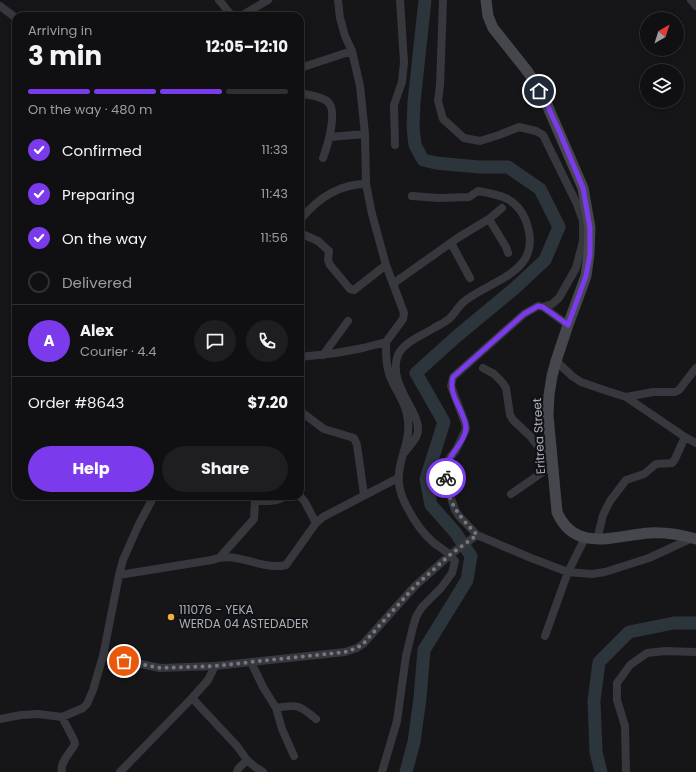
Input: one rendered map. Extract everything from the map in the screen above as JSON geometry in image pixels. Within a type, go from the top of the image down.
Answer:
[{"type":"main road","name":"Eritrea Street","points":[[486,0],[488,16],[493,28],[528,72],[545,100],[583,188],[590,228],[590,254],[586,276],[556,361],[550,388],[548,415],[557,512],[569,530],[585,538],[597,540],[651,533],[668,534],[694,539]]},
{"type":"street","points":[[219,0],[229,12]]},
{"type":"street","points":[[248,12],[268,0]]},
{"type":"street","points":[[338,0],[340,18],[345,36],[352,51],[360,86],[365,134],[366,184],[372,214],[386,265],[404,313],[403,319],[386,342],[387,367],[399,394],[408,421],[407,436],[398,478],[400,492],[404,502],[423,532],[451,554],[455,561],[452,573],[416,617],[406,656],[397,721],[382,772]]},
{"type":"street","points":[[394,145],[394,105],[402,82],[404,62],[400,0]]},
{"type":"street","points":[[443,0],[440,86],[438,101],[443,119],[464,138],[480,141],[519,127],[536,131],[543,135],[581,215],[583,241],[576,268],[559,298],[552,304],[543,307],[538,306],[524,314],[453,377],[451,382],[454,395],[466,429],[456,450],[449,459],[446,468],[446,483],[455,510],[475,537],[568,572],[592,574],[605,572],[649,558],[694,539]]},
{"type":"street","points":[[691,0],[696,6]]},
{"type":"street","points":[[0,6],[12,15]]},
{"type":"street","points":[[304,67],[352,51]]},
{"type":"street","points":[[304,94],[329,102],[331,106],[332,117],[330,137],[323,158]]},
{"type":"street","points":[[330,137],[365,134]]},
{"type":"street","points":[[304,216],[326,194],[356,184],[366,184]]},
{"type":"street","points":[[402,456],[417,435],[418,428],[397,377],[395,368],[399,354],[405,346],[449,319],[465,301],[515,270],[527,257],[531,245],[529,231],[522,212],[515,203],[502,196],[478,191],[469,197],[439,198],[412,196]]},
{"type":"street","points":[[394,283],[470,230],[489,219],[502,208]]},
{"type":"street","points":[[489,219],[508,253]]},
{"type":"street","points":[[304,235],[324,245],[329,251],[328,260],[330,265],[350,289],[354,290],[386,265]]},
{"type":"street","points":[[451,243],[470,278]]},
{"type":"street","points":[[552,304],[553,314]]},
{"type":"street","points":[[543,307],[568,325]]},
{"type":"street","points":[[323,354],[348,321]]},
{"type":"street","points":[[304,356],[363,348],[386,342]]},
{"type":"street","points":[[556,361],[581,382],[626,397],[696,443]]},
{"type":"street","points":[[483,368],[494,374],[502,382],[506,388],[510,415],[513,420],[530,436],[553,465],[511,494]]},
{"type":"street","points":[[626,397],[653,392],[675,392],[680,390],[696,368]]},
{"type":"street","points":[[304,414],[324,430],[354,438],[357,445],[364,495]]},
{"type":"street","points":[[597,540],[603,515],[617,490],[626,480],[644,474],[656,464],[672,462],[675,459],[685,437]]},
{"type":"street","points":[[119,575],[212,560],[220,557],[236,558],[259,564],[286,565],[316,523],[323,517],[398,478]]},
{"type":"street","points":[[0,719],[21,715],[38,714],[62,716],[87,704],[93,690],[103,656],[123,560],[138,526],[152,500]]},
{"type":"street","points":[[220,557],[254,519],[254,500]]},
{"type":"street","points":[[267,500],[278,500]]},
{"type":"street","points":[[303,500],[316,523]]},
{"type":"street","points":[[103,656],[160,668],[214,666],[345,652],[357,648],[363,644],[415,586],[451,554],[475,537]]},
{"type":"street","points":[[545,636],[568,572],[585,538]]},
{"type":"street","points":[[626,772],[625,726],[617,700],[617,683],[630,665],[647,653],[665,651],[696,652]]},
{"type":"street","points":[[251,662],[263,687],[276,708],[282,729],[294,756]]},
{"type":"street","points":[[123,771],[208,680],[214,666]]},
{"type":"street","points":[[192,698],[237,746],[247,760],[263,772]]},
{"type":"street","points":[[276,708],[297,706],[305,710],[316,719]]},
{"type":"street","points":[[62,716],[75,744],[62,764],[62,772]]},
{"type":"street","points":[[237,772],[238,768],[247,760]]},
{"type":"waterway","points":[[406,772],[414,742],[420,698],[424,650],[467,580],[471,556],[455,532],[431,505],[426,479],[444,422],[416,373],[457,336],[515,288],[545,260],[559,227],[540,189],[508,167],[479,167],[436,163],[423,160],[415,145],[413,127],[414,102],[425,0]]},
{"type":"waterway","points":[[601,772],[596,752],[594,701],[599,662],[629,632],[674,623],[696,623]]},
{"type":"way so far","points":[[124,661],[160,668],[197,665],[214,666],[345,652],[357,648],[363,644],[415,586],[435,567],[477,535],[455,510],[446,483],[446,478]]},
{"type":"place","name":"111076 - YEKA WERDA 04 ASTEDADER","points":[[171,617]]},
{"type":"route","points":[[446,478],[446,468],[449,459],[456,450],[466,429],[451,386],[453,377],[524,314],[538,306],[543,307],[568,325],[586,276],[590,254],[590,228],[583,188],[560,133],[545,100],[539,91]]}]
